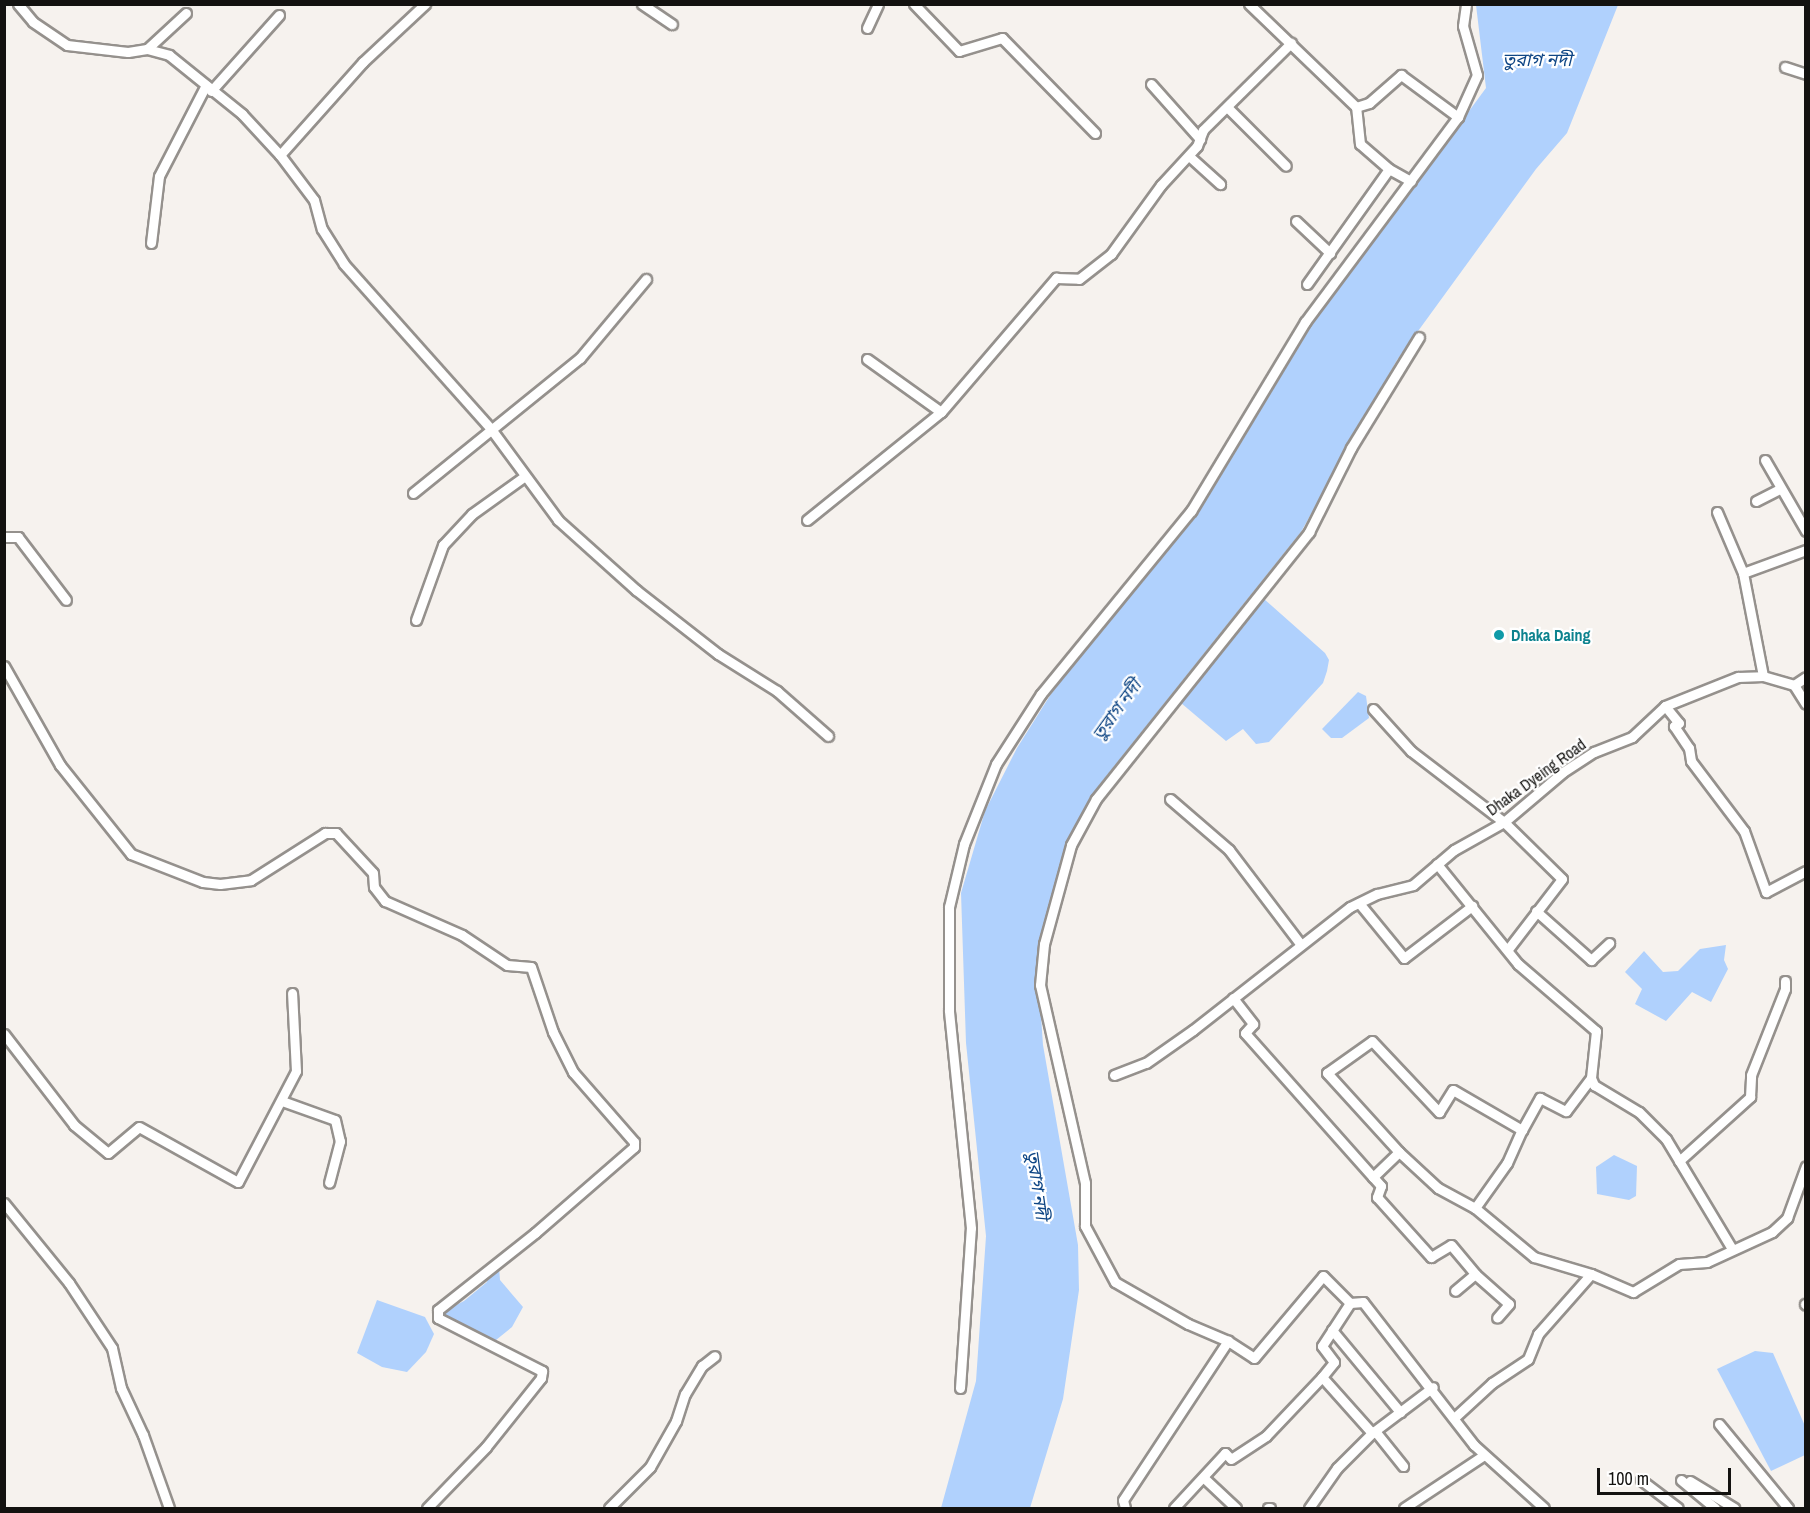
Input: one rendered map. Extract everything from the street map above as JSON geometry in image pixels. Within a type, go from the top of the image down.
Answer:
[{"type":"street","points":[[18,4],[33,22],[67,45],[128,52],[147,50],[169,55],[242,114],[280,155],[314,200],[322,229],[344,264],[491,429],[558,520],[606,565],[718,654],[777,692],[828,736]]},
{"type":"street","points":[[280,155],[363,62],[425,4]]},
{"type":"street","points":[[642,4],[672,24]]},
{"type":"street","points":[[867,28],[878,4]]},
{"type":"street","points":[[914,4],[959,51],[1002,38],[1095,133]]},
{"type":"street","points":[[1249,4],[1356,108],[1360,144],[1389,169],[1411,181]]},
{"type":"street","points":[[960,1388],[971,1228],[949,1010],[950,906],[964,844],[996,764],[1041,694],[1191,511],[1305,322],[1458,117],[1477,75],[1464,26],[1466,4]]},
{"type":"street","points":[[147,50],[186,13]]},
{"type":"street","points":[[151,243],[159,176],[208,88],[279,15]]},
{"type":"street","points":[[807,520],[941,412],[1056,278],[1079,279],[1112,254],[1161,185],[1189,156],[1203,130],[1291,43]]},
{"type":"street","points":[[1785,67],[1806,74]]},
{"type":"street","points":[[1356,108],[1369,103],[1401,75],[1458,117]]},
{"type":"street","points":[[1151,84],[1200,139]]},
{"type":"street","points":[[1227,107],[1286,166]]},
{"type":"street","points":[[1189,156],[1220,184]]},
{"type":"street","points":[[1307,284],[1389,169]]},
{"type":"street","points":[[1296,221],[1330,253]]},
{"type":"street","points":[[413,493],[580,358],[646,279]]},
{"type":"street","points":[[1419,337],[1352,448],[1309,532],[1096,800],[1071,845],[1044,944],[1040,985],[1085,1183],[1085,1226],[1115,1282],[1188,1324],[1228,1341],[1254,1358],[1323,1276],[1350,1303],[1363,1302],[1484,1455],[1544,1509]]},
{"type":"street","points":[[867,359],[941,412]]},
{"type":"street","points":[[1765,460],[1806,531]]},
{"type":"street","points":[[416,620],[443,546],[472,514],[525,476]]},
{"type":"street","points":[[1756,501],[1780,489]]},
{"type":"street","points":[[1717,512],[1743,573],[1763,676]]},
{"type":"street","points":[[4,537],[18,537],[66,600]]},
{"type":"street","points":[[1743,573],[1806,550]]},
{"type":"street","points":[[4,666],[60,765],[131,854],[203,882],[220,884],[251,880],[325,834],[336,833],[373,873],[374,887],[385,901],[462,935],[507,965],[531,967],[553,1032],[573,1072],[634,1142],[634,1147],[535,1233],[438,1310],[438,1318],[542,1371],[540,1378],[486,1447],[427,1509]]},
{"type":"street","name":"Dhaka Dyeing Road","points":[[1114,1075],[1146,1063],[1359,903],[1413,885],[1437,864],[1504,822],[1563,772],[1594,752],[1632,737],[1665,705],[1738,676],[1763,676],[1794,685]]},
{"type":"street","points":[[1806,677],[1794,685],[1806,704]]},
{"type":"street","points":[[1665,705],[1679,723],[1674,726],[1689,748],[1697,770],[1744,831],[1766,892],[1806,871]]},
{"type":"street","points":[[1372,709],[1412,752],[1504,822],[1562,879],[1508,949]]},
{"type":"street","points":[[1170,799],[1229,850],[1301,945]]},
{"type":"street","points":[[1437,864],[1518,964],[1596,1032],[1591,1078],[1566,1111],[1540,1098],[1507,1163],[1475,1208]]},
{"type":"street","points":[[1359,903],[1404,958],[1472,906]]},
{"type":"street","points":[[1536,911],[1592,960],[1609,943]]},
{"type":"street","points":[[1679,1161],[1750,1097],[1750,1075],[1785,988],[1785,981]]},
{"type":"street","points":[[4,1034],[74,1125],[108,1153],[139,1127],[238,1182],[296,1071],[292,993]]},
{"type":"street","points":[[1233,998],[1252,1024],[1245,1033],[1381,1186],[1377,1197],[1431,1257],[1451,1245],[1475,1274],[1509,1304],[1497,1318]]},
{"type":"street","points":[[1522,1130],[1453,1090],[1439,1112],[1372,1041],[1328,1073],[1399,1152],[1438,1188],[1475,1208],[1534,1257],[1591,1274],[1633,1292],[1679,1264],[1707,1262],[1780,1227],[1806,1166]]},
{"type":"street","points":[[1591,1078],[1598,1090],[1652,1124],[1679,1161],[1732,1249]]},
{"type":"street","points":[[282,1101],[335,1120],[340,1141],[329,1183]]},
{"type":"street","points":[[1373,1177],[1399,1152]]},
{"type":"street","points":[[4,1203],[69,1283],[112,1348],[121,1388],[143,1435],[169,1509]]},
{"type":"street","points":[[1455,1291],[1475,1274]]},
{"type":"street","points":[[1454,1418],[1492,1383],[1528,1359],[1545,1325],[1564,1309],[1591,1274]]},
{"type":"street","points":[[1174,1509],[1225,1453],[1231,1459],[1266,1436],[1322,1377],[1334,1362],[1322,1346],[1350,1303]]},
{"type":"street","points":[[1332,1330],[1400,1412]]},
{"type":"street","points":[[1125,1509],[1123,1500],[1228,1341]]},
{"type":"street","points":[[609,1509],[650,1467],[676,1422],[685,1394],[702,1366],[715,1356]]},
{"type":"street","points":[[1322,1377],[1403,1466]]},
{"type":"street","points":[[1309,1509],[1337,1468],[1374,1432],[1432,1387]]},
{"type":"street","points":[[1719,1424],[1788,1509]]},
{"type":"street","points":[[1404,1509],[1484,1455]]},
{"type":"street","points":[[1204,1478],[1236,1509]]},
{"type":"street","points":[[1641,1480],[1678,1509]]},
{"type":"street","points":[[1715,1509],[1685,1480],[1734,1509]]},
{"type":"water","name":"তুরাগ নদী","points":[[1476,5],[1618,5],[1567,133],[1536,169],[1397,360],[1301,532],[1100,784],[1072,831],[1043,925],[1037,957],[1043,1045],[1078,1245],[1079,1290],[1063,1399],[1030,1508],[941,1508],[976,1381],[986,1236],[966,1043],[961,893],[985,811],[1017,748],[1051,694],[1197,507],[1307,331],[1486,88]]},
{"type":"water","points":[[1264,599],[1325,653],[1329,660],[1327,671],[1323,683],[1269,742],[1256,744],[1243,729],[1226,741],[1181,703]]},
{"type":"water","points":[[1358,692],[1366,696],[1369,718],[1342,738],[1331,738],[1322,729]]},
{"type":"water","points":[[1726,945],[1724,960],[1728,969],[1711,1002],[1692,992],[1666,1021],[1635,1004],[1642,989],[1625,972],[1644,951],[1663,972],[1678,971],[1700,949]]},
{"type":"water","points":[[1614,1155],[1637,1166],[1636,1196],[1629,1200],[1597,1194],[1596,1167]]},
{"type":"water","points":[[499,1267],[500,1280],[523,1307],[512,1327],[496,1340],[489,1339],[445,1318],[443,1309],[453,1302],[456,1305],[464,1301],[487,1282],[488,1272]]},
{"type":"water","points":[[377,1300],[425,1317],[434,1334],[426,1352],[407,1372],[382,1367],[357,1353]]},
{"type":"water","points":[[1755,1351],[1773,1353],[1805,1426],[1805,1455],[1771,1471],[1717,1369]]},
{"type":"place","name":"Dhaka Daing","points":[[1499,635]]}]
